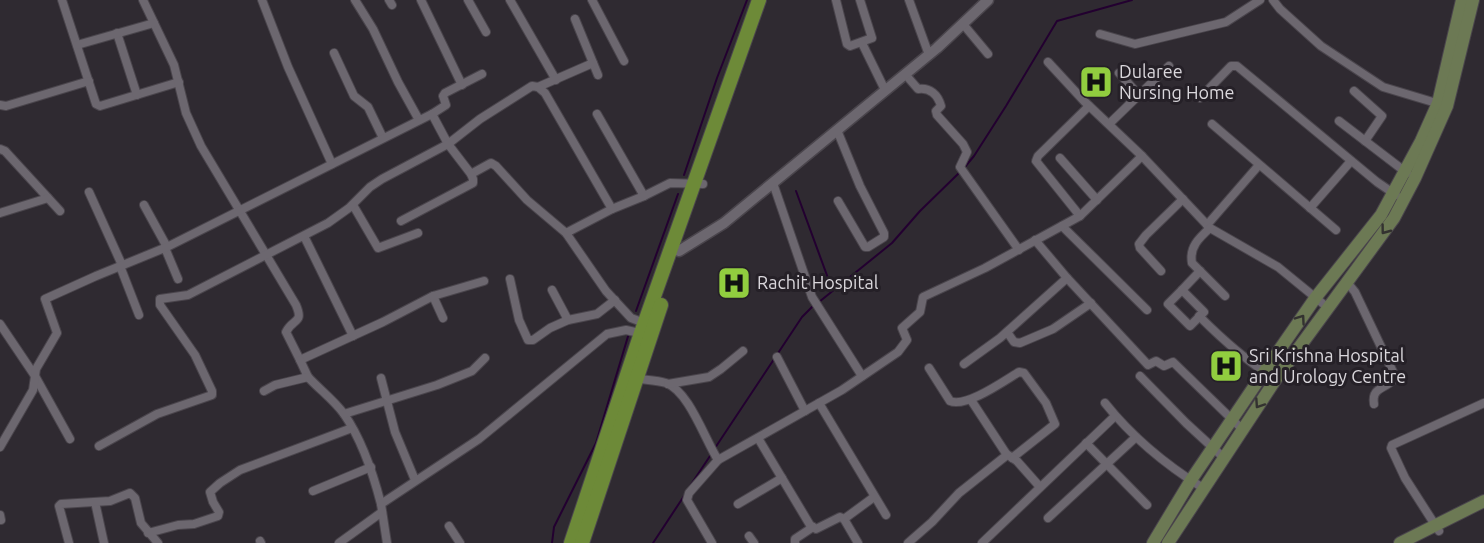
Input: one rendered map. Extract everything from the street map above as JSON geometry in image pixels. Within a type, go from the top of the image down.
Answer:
[{"type":"main road","points":[[699,183],[759,0]]},
{"type":"main road","points":[[582,543],[632,378],[675,250],[766,0]]},
{"type":"main road","points":[[1442,104],[1462,0]]},
{"type":"main road","points":[[1153,543],[1191,480],[1242,429],[1327,307],[1394,218],[1404,201],[1410,175],[1442,104],[1473,0]]},
{"type":"main road","points":[[1168,543],[1203,488],[1232,421],[1264,372],[1316,297],[1381,215],[1393,193],[1410,175]]},
{"type":"main road","points":[[571,543],[632,378]]},
{"type":"main road","points":[[1417,543],[1437,528],[1484,501]]},
{"type":"main road","points":[[1400,543],[1484,509]]},
{"type":"street","points":[[62,0],[96,104],[100,106],[179,82]]},
{"type":"street","points":[[143,0],[174,65],[186,113],[201,146],[267,255],[300,315],[286,332],[309,377],[344,414],[371,467],[382,508],[387,543]]},
{"type":"street","points":[[262,0],[288,67],[332,164]]},
{"type":"street","points":[[355,0],[373,29],[419,120]]},
{"type":"street","points":[[421,0],[462,85]]},
{"type":"street","points":[[468,0],[486,32]]},
{"type":"street","points":[[510,0],[556,80]]},
{"type":"street","points":[[592,0],[624,61]]},
{"type":"street","points":[[836,0],[847,44],[850,46],[871,40],[872,36],[860,0]]},
{"type":"street","points":[[909,0],[929,55]]},
{"type":"street","points":[[675,250],[724,223],[929,55],[988,0]]},
{"type":"street","points":[[1100,34],[1135,44],[1226,22],[1260,0]]},
{"type":"street","points":[[1273,0],[1321,46],[1383,87],[1442,104]]},
{"type":"street","points":[[575,19],[598,75]]},
{"type":"street","points":[[77,45],[154,22]]},
{"type":"street","points":[[963,24],[988,54]]},
{"type":"street","points":[[117,33],[137,95]]},
{"type":"street","points":[[862,44],[885,90]]},
{"type":"street","points":[[334,53],[354,96],[368,107],[383,138]]},
{"type":"street","points":[[1048,62],[1089,106],[1142,156],[1208,227],[1278,267],[1327,307]]},
{"type":"street","points":[[99,446],[151,417],[212,395],[198,359],[159,301],[162,298],[188,295],[328,223],[353,205],[370,187],[448,144],[522,91],[556,80],[593,63]]},
{"type":"street","points":[[1108,124],[1169,66]]},
{"type":"street","points":[[1200,98],[1231,66],[1237,66],[1404,201]]},
{"type":"street","points":[[1119,73],[1139,95]]},
{"type":"street","points":[[0,447],[33,390],[36,369],[57,333],[45,299],[166,248],[432,114],[446,105],[445,93],[482,74]]},
{"type":"street","points":[[906,74],[914,87],[931,90],[940,100],[941,106],[936,111],[937,115],[963,144],[966,152],[960,167],[1018,249]]},
{"type":"street","points":[[0,105],[6,106],[88,81]]},
{"type":"street","points":[[538,87],[545,93],[612,209]]},
{"type":"street","points":[[1353,91],[1383,116],[1365,141]]},
{"type":"street","points":[[1080,216],[1036,161],[1038,156],[1089,106]]},
{"type":"street","points":[[401,221],[473,183],[471,174],[448,144],[432,114]]},
{"type":"street","points":[[597,114],[644,196]]},
{"type":"street","points":[[1339,121],[1410,175]]},
{"type":"street","points":[[1212,124],[1336,230]]},
{"type":"street","points":[[837,130],[884,237],[865,247],[838,201]]},
{"type":"street","points":[[0,149],[5,151],[60,211]]},
{"type":"street","points":[[712,543],[687,500],[689,494],[718,460],[819,403],[898,351],[908,340],[902,328],[920,312],[924,297],[985,268],[1080,216],[1142,156]]},
{"type":"street","points":[[1060,158],[1097,200]]},
{"type":"street","points":[[1310,208],[1351,160]]},
{"type":"street","points":[[471,174],[491,163],[527,200],[566,233],[606,291],[631,318],[648,330]]},
{"type":"street","points":[[1226,296],[1190,260],[1192,249],[1196,241],[1259,165]]},
{"type":"street","points":[[566,233],[670,183],[699,183]]},
{"type":"street","points":[[773,183],[812,297],[862,376]]},
{"type":"street","points":[[89,192],[139,315]]},
{"type":"street","points":[[0,213],[48,198]]},
{"type":"street","points":[[1161,271],[1139,244],[1183,200]]},
{"type":"street","points":[[353,205],[378,248],[418,233]]},
{"type":"street","points":[[144,206],[166,248],[178,279]]},
{"type":"street","points":[[1062,226],[1147,310]]},
{"type":"street","points":[[304,236],[352,336]]},
{"type":"street","points":[[1035,240],[1148,365],[1156,361],[1164,366],[1173,362],[1242,429]]},
{"type":"street","points":[[1182,290],[1204,312],[1190,326],[1168,304],[1182,290],[1200,272]]},
{"type":"street","points":[[964,364],[1007,332],[1067,278]]},
{"type":"street","points":[[510,279],[516,310],[528,340],[533,340],[550,328],[568,320],[597,314],[615,300]]},
{"type":"street","points":[[300,360],[433,296],[484,281]]},
{"type":"street","points":[[1346,281],[1355,292],[1393,372],[1394,379],[1390,384],[1375,392],[1374,404]]},
{"type":"street","points":[[552,290],[568,320]]},
{"type":"street","points":[[433,296],[443,318]]},
{"type":"street","points":[[1007,332],[1014,342],[1020,343],[1053,329],[1091,303]]},
{"type":"street","points":[[1199,316],[1228,344],[1276,379]]},
{"type":"street","points":[[1,329],[35,376],[70,439]]},
{"type":"street","points":[[339,543],[415,480],[479,439],[607,334],[626,330],[648,330]]},
{"type":"street","points":[[632,378],[668,384],[709,377],[743,351]]},
{"type":"street","points":[[777,357],[805,411]]},
{"type":"street","points":[[344,414],[437,385],[472,371],[485,358]]},
{"type":"street","points":[[908,543],[932,522],[959,493],[1054,425],[1055,421],[1046,403],[1022,372],[970,400],[952,403],[929,368]]},
{"type":"street","points":[[1140,376],[1218,453]]},
{"type":"street","points":[[264,391],[275,385],[309,377]]},
{"type":"street","points":[[381,378],[395,432],[415,480]]},
{"type":"street","points":[[668,384],[691,406],[709,447],[718,460]]},
{"type":"street","points":[[970,400],[1010,456],[1040,487]]},
{"type":"street","points":[[819,403],[886,515]]},
{"type":"street","points":[[1105,403],[1115,416],[1156,455],[1203,488]]},
{"type":"street","points":[[1437,528],[1405,478],[1391,448],[1392,445],[1484,403]]},
{"type":"street","points":[[982,543],[1115,416]]},
{"type":"street","points":[[148,533],[178,525],[194,524],[218,516],[219,512],[210,492],[234,473],[352,428]]},
{"type":"street","points":[[1048,518],[1136,437]]},
{"type":"street","points":[[759,438],[813,527]]},
{"type":"street","points":[[1086,443],[1147,505]]},
{"type":"street","points":[[312,491],[371,467]]},
{"type":"street","points":[[738,504],[782,478]]},
{"type":"street","points":[[69,543],[59,506],[61,504],[111,501],[125,494],[132,494],[135,498],[138,518],[158,543]]},
{"type":"street","points":[[844,519],[874,496]]},
{"type":"street","points":[[94,502],[104,543]]},
{"type":"street","points":[[795,543],[795,539],[813,527],[816,529],[840,517],[844,519],[858,543]]},
{"type":"street","points":[[449,526],[460,543]]},
{"type":"waterway","points":[[684,175],[717,78],[747,0]]},
{"type":"waterway","points":[[964,168],[1006,106],[1057,21],[1132,0]]},
{"type":"waterway","points":[[819,302],[892,243],[920,211],[960,172]]},
{"type":"waterway","points":[[796,191],[832,289]]},
{"type":"waterway","points":[[636,311],[678,194]]},
{"type":"waterway","points":[[715,448],[802,317],[814,305]]},
{"type":"waterway","points":[[552,543],[554,527],[596,443],[629,333]]},
{"type":"waterway","points":[[690,486],[710,456]]},
{"type":"waterway","points":[[653,543],[686,493]]},
{"type":"place","name":"Dularee Nursing Home","points":[[1096,82]]},
{"type":"place","name":"Rachit Hospital","points":[[734,283]]},
{"type":"place","name":"Sri Krishna Hospital and Urology Centre","points":[[1226,366]]}]
